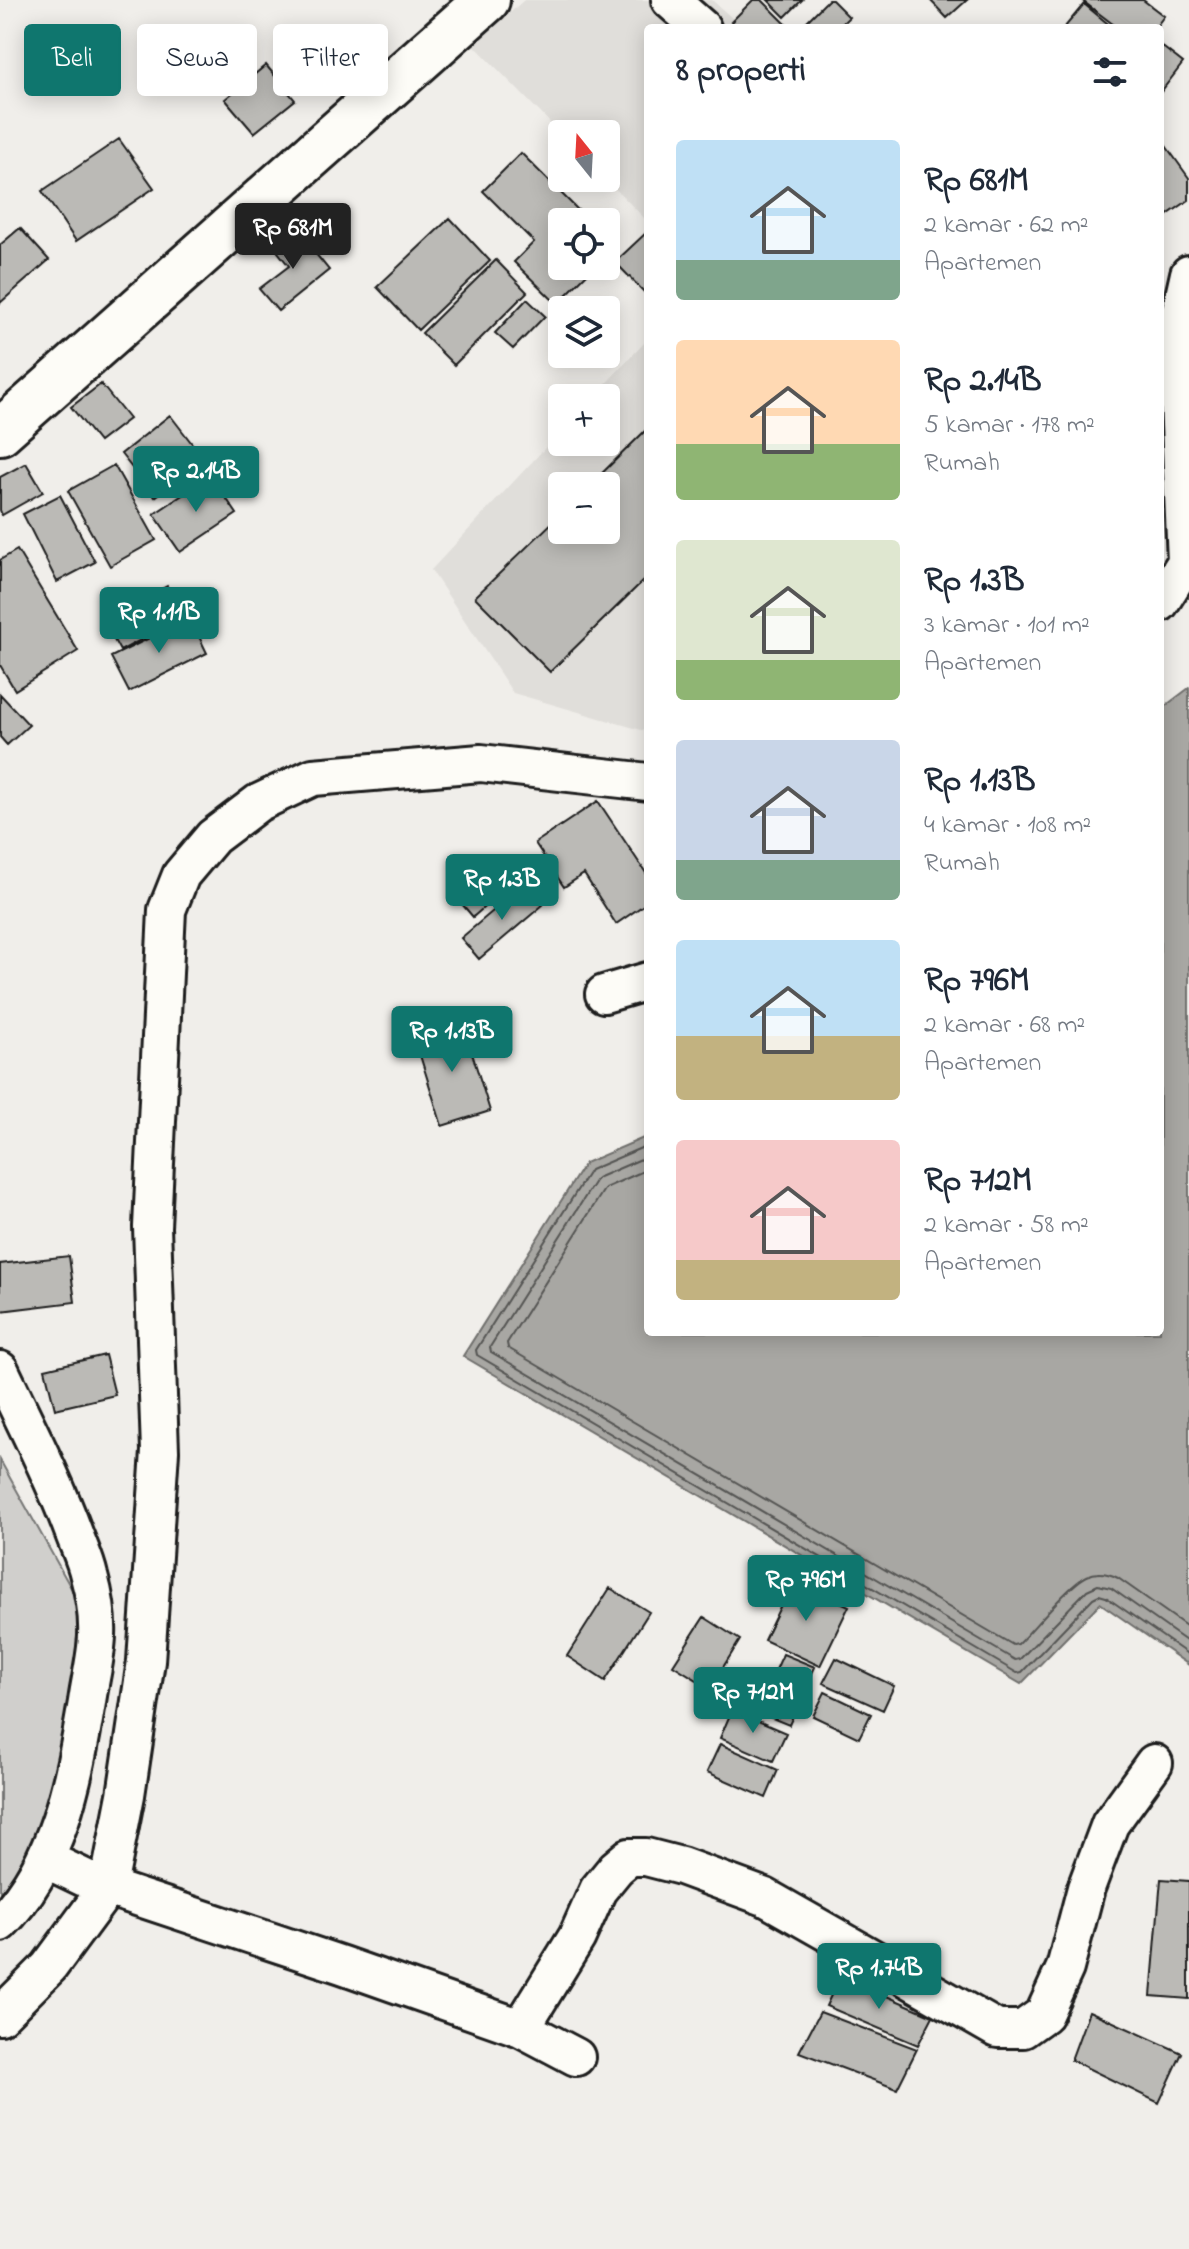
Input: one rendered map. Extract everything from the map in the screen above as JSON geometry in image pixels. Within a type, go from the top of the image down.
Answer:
[{"type":"street","points":[[0,431],[487,0]]},
{"type":"street","points":[[670,0],[697,24]]},
{"type":"street","points":[[1164,597],[1186,562],[1168,324],[1189,274]]},
{"type":"street","points":[[0,2016],[49,1967],[102,1885],[126,1795],[146,1661],[160,1451],[152,1227],[167,910],[181,875],[213,837],[258,803],[313,777],[481,763],[644,782]]},
{"type":"street","points":[[604,994],[644,982]]},
{"type":"street","points":[[0,1370],[63,1502],[89,1573],[97,1634],[82,1732],[66,1807],[47,1860],[14,1909],[0,1923]]},
{"type":"street","points":[[521,2028],[577,1937],[598,1890],[629,1857],[646,1857],[681,1866],[765,1897],[997,2029],[1023,2029],[1044,2014],[1065,1968],[1086,1888],[1110,1824],[1154,1763]]},
{"type":"street","points":[[47,1860],[102,1885],[521,2028],[576,2057]]},
{"type":"shaded area","points":[[524,0],[712,0],[739,24],[644,24],[644,218],[619,192],[620,120],[548,121],[474,45]]},
{"type":"shaded area","points":[[644,343],[644,731],[513,693],[431,570],[548,445],[548,456],[620,456],[620,384],[605,384]]},
{"type":"shaded area","points":[[0,1460],[80,1604],[56,1869],[0,1921]]},
{"type":"water","points":[[1189,688],[1189,1665],[1100,1603],[1021,1684],[463,1356],[585,1163],[644,1138],[644,1336],[1164,1336],[1164,707]]},
{"type":"building","points":[[753,0],[762,0],[786,24],[733,24],[731,22]]},
{"type":"building","points":[[768,0],[802,0],[785,17]]},
{"type":"building","points":[[828,0],[832,0],[849,17],[842,24],[804,24]]},
{"type":"building","points":[[930,0],[967,0],[947,18]]},
{"type":"building","points":[[1143,0],[1164,16],[1158,24],[1113,24],[1084,2]]},
{"type":"building","points":[[1084,4],[1108,24],[1067,24]]},
{"type":"building","points":[[1164,48],[1183,63],[1164,88]]},
{"type":"building","points":[[266,65],[273,73],[273,96],[292,96],[295,100],[254,133],[225,99],[229,96],[257,96],[257,72]]},
{"type":"building","points":[[119,139],[154,188],[76,241],[42,191]]},
{"type":"building","points":[[1164,147],[1189,178],[1189,200],[1164,217]]},
{"type":"building","points":[[521,153],[548,180],[548,192],[560,192],[576,208],[548,208],[548,280],[581,280],[565,296],[549,296],[514,262],[534,242],[483,191]]},
{"type":"building","points":[[450,218],[490,261],[418,330],[377,287]]},
{"type":"building","points":[[20,228],[49,260],[0,303],[0,245]]},
{"type":"building","points":[[290,229],[307,251],[311,248],[329,270],[278,311],[259,289],[289,266],[271,243]]},
{"type":"building","points":[[644,235],[644,292],[620,267],[620,257]]},
{"type":"building","points":[[496,260],[527,292],[454,365],[422,333]]},
{"type":"building","points":[[527,299],[545,316],[513,349],[495,333]]},
{"type":"building","points":[[101,384],[129,419],[99,442],[71,407]]},
{"type":"building","points":[[170,415],[204,459],[155,497],[121,454]]},
{"type":"building","points":[[644,432],[644,580],[550,672],[475,597],[548,527],[548,544],[620,544],[620,472],[603,472]]},
{"type":"building","points":[[26,463],[43,492],[2,515],[0,477]]},
{"type":"building","points":[[114,465],[156,540],[110,566],[68,491]]},
{"type":"building","points":[[211,476],[237,514],[180,552],[154,514]]},
{"type":"building","points":[[60,495],[95,562],[57,582],[23,514]]},
{"type":"building","points":[[17,550],[78,651],[15,690],[0,665],[0,560]]},
{"type":"building","points":[[167,586],[184,617],[120,651],[103,620]]},
{"type":"building","points":[[190,618],[207,653],[129,692],[111,657]]},
{"type":"building","points":[[0,694],[29,725],[7,745],[0,737]]},
{"type":"building","points":[[598,801],[644,870],[644,905],[616,924],[584,874],[564,887],[535,843]]},
{"type":"building","points":[[489,869],[506,888],[473,917],[456,897]]},
{"type":"building","points":[[525,884],[543,905],[479,959],[461,938]]},
{"type":"building","points":[[462,1021],[490,1111],[442,1126],[414,1036]]},
{"type":"building","points":[[69,1256],[75,1302],[0,1311],[0,1264]]},
{"type":"building","points":[[105,1355],[115,1395],[55,1409],[45,1369]]},
{"type":"building","points":[[793,1580],[849,1606],[820,1666],[764,1640]]},
{"type":"building","points":[[610,1588],[649,1612],[605,1681],[567,1656]]},
{"type":"building","points":[[704,1617],[740,1640],[710,1688],[673,1665]]},
{"type":"building","points":[[783,1654],[815,1667],[789,1725],[757,1712]]},
{"type":"building","points":[[836,1658],[894,1686],[883,1710],[823,1683]]},
{"type":"building","points":[[825,1692],[871,1714],[859,1738],[813,1716]]},
{"type":"building","points":[[732,1710],[786,1733],[773,1761],[720,1738]]},
{"type":"building","points":[[720,1744],[778,1770],[766,1798],[707,1772]]},
{"type":"building","points":[[1161,1879],[1189,1881],[1189,1999],[1151,1996]]},
{"type":"building","points":[[840,1976],[933,2016],[918,2045],[826,2006]]},
{"type":"building","points":[[1089,2011],[1182,2053],[1159,2103],[1071,2060]]},
{"type":"building","points":[[820,2012],[917,2049],[897,2089],[799,2052]]}]
